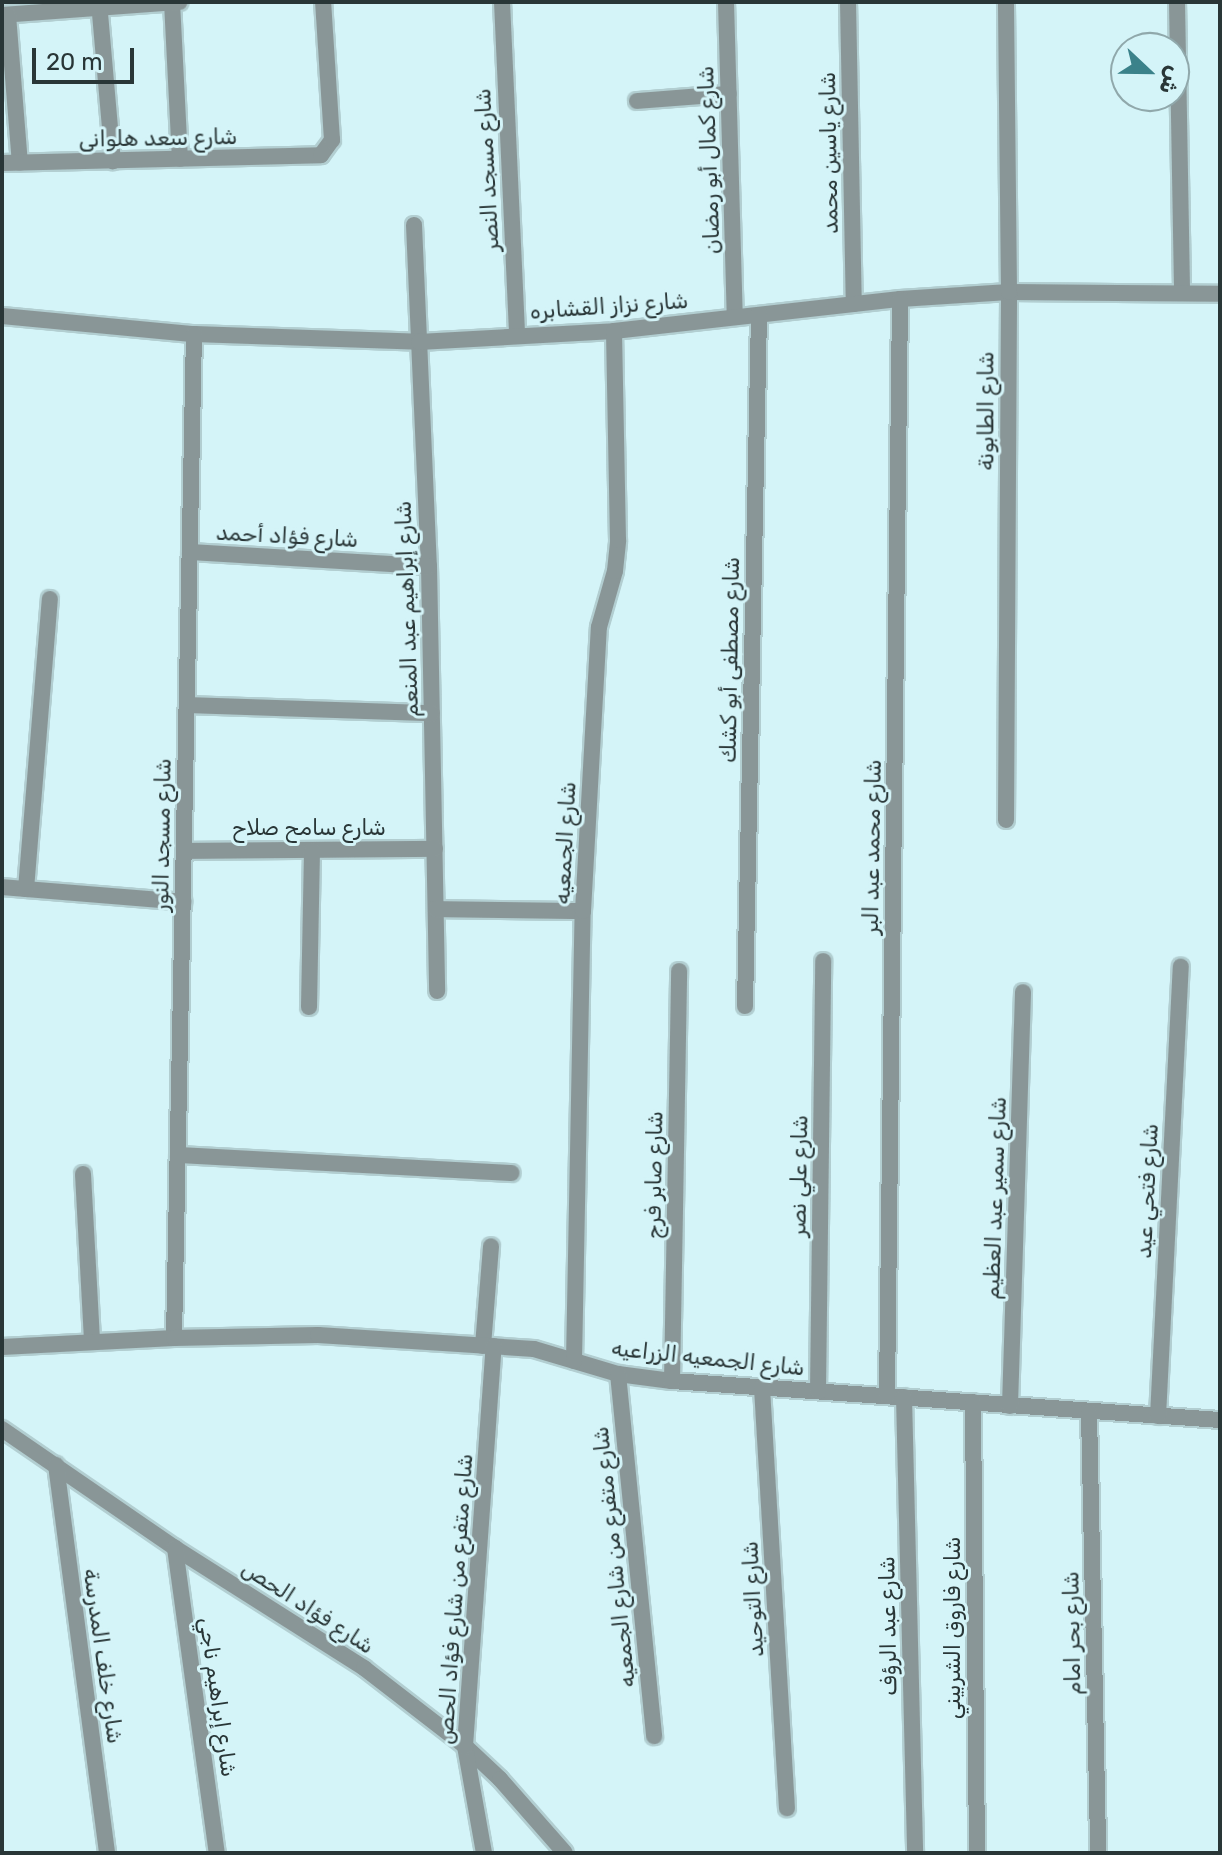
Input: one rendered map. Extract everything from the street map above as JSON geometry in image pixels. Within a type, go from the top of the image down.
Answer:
[{"type":"street","points":[[172,2],[180,159]]},
{"type":"street","points":[[20,163],[5,15],[99,5],[180,2]]},
{"type":"street","name":"شارع سعد هلوانى","points":[[2,163],[315,156],[327,151],[332,140],[323,2]]},
{"type":"street","name":"شارع مسجد النصر","points":[[502,2],[517,335]]},
{"type":"street","name":"شارع كمال أبو رمضان","points":[[726,2],[735,317]]},
{"type":"street","name":"شارع ياسين محمد","points":[[848,2],[854,304]]},
{"type":"street","name":"شارع الطابونة","points":[[1006,2],[1009,292],[1006,820]]},
{"type":"street","points":[[1177,2],[1182,293]]},
{"type":"street","points":[[99,5],[113,161]]},
{"type":"street","points":[[637,101],[729,94]]},
{"type":"street","name":"شارع إبراهيم عبد المنعم","points":[[414,225],[429,566],[437,991]]},
{"type":"street","name":"شارع نزاز القشابره","points":[[2,316],[194,334],[419,342],[614,331],[900,299],[1009,292],[1220,294]]},
{"type":"street","name":"شارع محمد عبد البر","points":[[896,1397],[900,299]]},
{"type":"street","name":"شارع مصطفى أبو كشك","points":[[745,1006],[759,315]]},
{"type":"street","name":"شارع الجمعيه","points":[[574,1361],[583,911],[599,627],[615,571],[618,540],[614,331]]},
{"type":"street","name":"شارع مسجد النور","points":[[174,1338],[194,334]]},
{"type":"street","name":"شارع فؤاد أحمد","points":[[190,552],[429,566]]},
{"type":"street","points":[[26,889],[50,599]]},
{"type":"street","points":[[187,705],[432,713]]},
{"type":"street","name":"شارع سامح صلاح","points":[[184,851],[435,849]]},
{"type":"street","points":[[309,1007],[312,850]]},
{"type":"street","points":[[2,887],[183,902]]},
{"type":"street","points":[[436,909],[583,911]]},
{"type":"street","name":"شارع علي نصر","points":[[818,1391],[823,961]]},
{"type":"street","name":"شارع فتحي عيد","points":[[1158,1416],[1181,967]]},
{"type":"street","name":"شارع صابر فرج","points":[[672,1381],[679,971]]},
{"type":"street","name":"شارع سمير عبد العظيم","points":[[1010,1406],[1023,992]]},
{"type":"street","points":[[178,1155],[512,1173]]},
{"type":"street","points":[[83,1174],[92,1342]]},
{"type":"street","name":"شارع متفرع من شارع فؤاد الحص","points":[[484,1853],[465,1746],[491,1246]]},
{"type":"street","name":"شارع الجمعيه الزراعيه","points":[[2,1347],[174,1338],[318,1335],[534,1349],[618,1374],[672,1381],[1220,1420]]},
{"type":"street","name":"شارع متفرع من شارع الجمعيه","points":[[618,1374],[654,1736]]},
{"type":"street","name":"شارع التوحيد","points":[[762,1388],[787,1808]]},
{"type":"street","name":"شارع عبد الرؤف","points":[[896,1397],[915,1853]]},
{"type":"street","name":"شارع فاروق الشربيني","points":[[973,1402],[977,1853]]},
{"type":"street","name":"شارع بحر امام","points":[[1089,1412],[1098,1853]]},
{"type":"street","name":"شارع فؤاد الحص","points":[[2,1429],[175,1548],[364,1668],[465,1746],[500,1779],[565,1853]]},
{"type":"street","name":"شارع خلف المدرسة","points":[[56,1465],[107,1853]]},
{"type":"street","name":"شارع إبراهيم ناجي","points":[[175,1548],[217,1853]]}]
